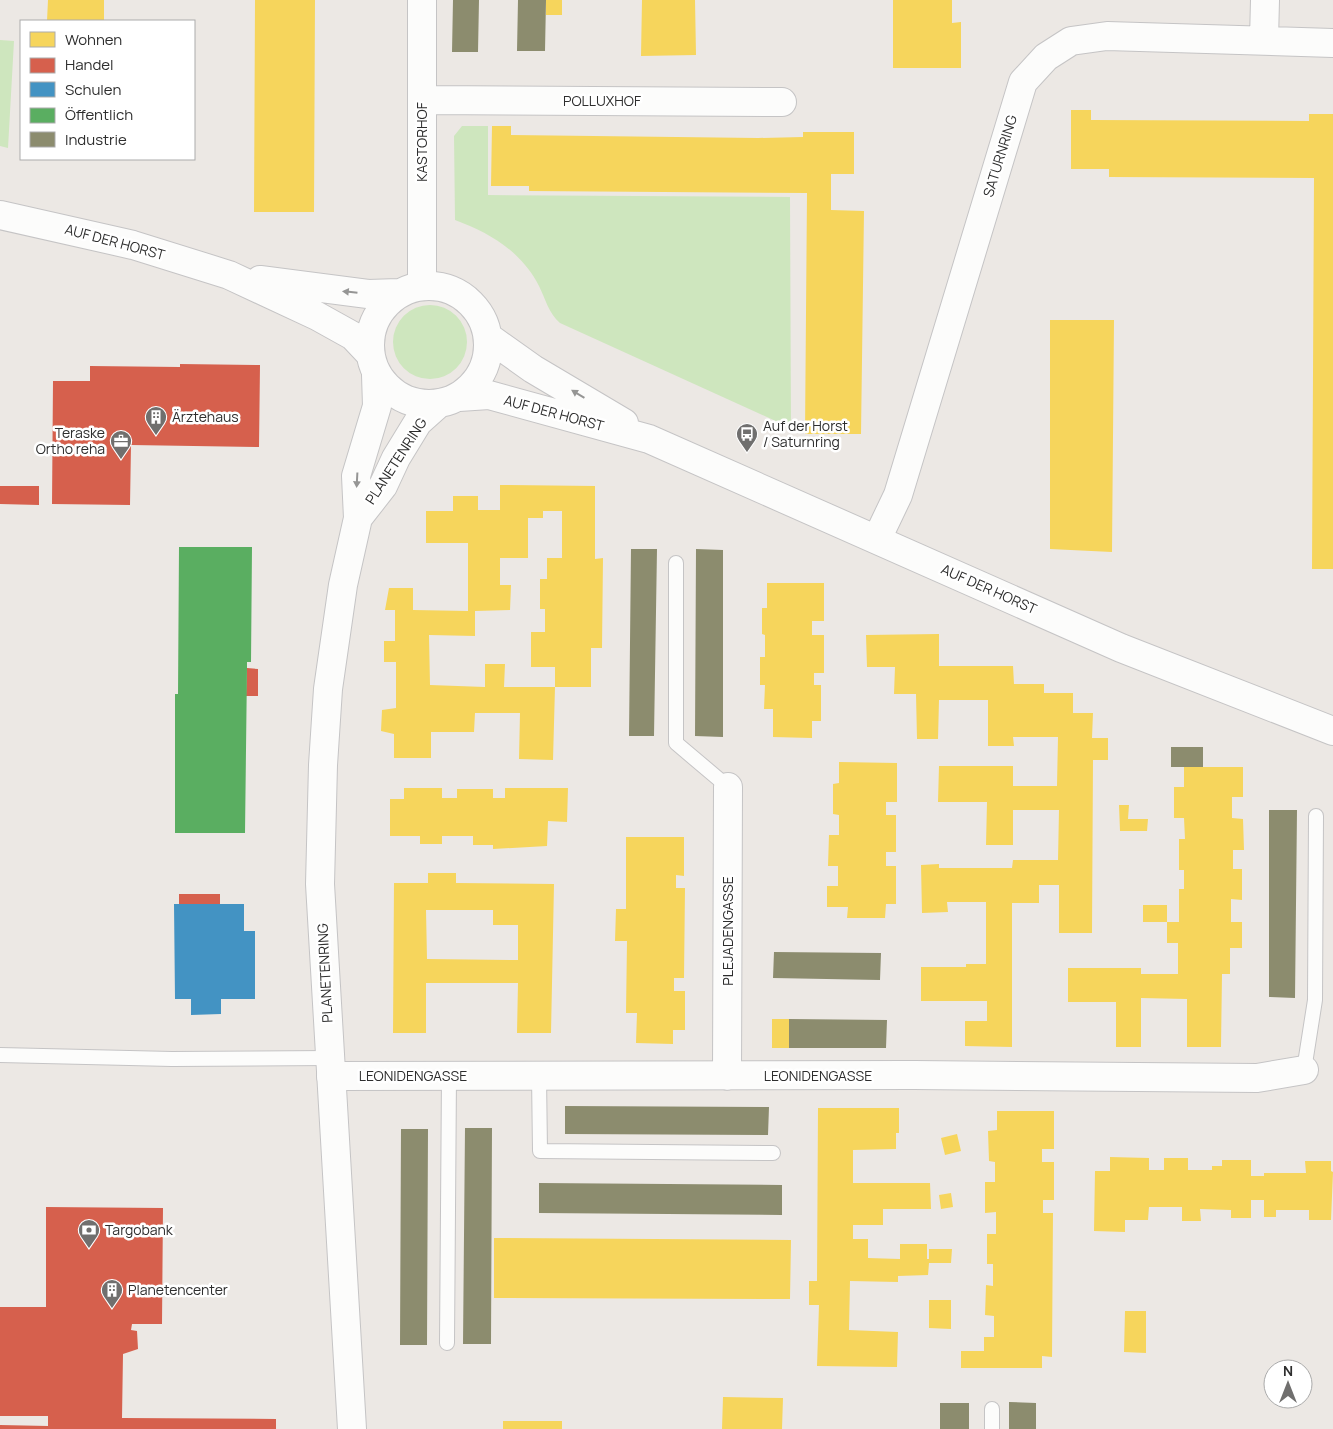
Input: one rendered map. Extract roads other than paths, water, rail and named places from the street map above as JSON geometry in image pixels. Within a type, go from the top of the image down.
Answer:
[{"type":"street","name":"KASTORHOF","points":[[411,289],[422,100],[422,0]]},
{"type":"street","points":[[1264,40],[1265,0]]},
{"type":"street","name":"SATURNRING","points":[[878,539],[898,495],[1022,82],[1046,57],[1071,41],[1107,36],[1333,43]]},
{"type":"street","name":"POLLUXHOF","points":[[422,100],[782,102]]},
{"type":"street","name":"AUF DER HORST","points":[[0,215],[133,245],[229,275],[317,316],[353,336],[373,364]]},
{"type":"street","name":"AUF DER HORST","points":[[229,275],[326,290],[368,294],[411,289]]},
{"type":"street","points":[[444,287],[465,297],[481,315],[488,337],[487,360],[476,381],[448,401],[413,403],[392,393],[373,364],[371,329],[381,308],[411,289],[444,287]]},
{"type":"street","name":"AUF DER HORST","points":[[488,337],[533,369],[649,439],[1121,648],[1333,731]]},
{"type":"street","name":"PLANETENRING","points":[[352,1429],[320,884],[323,765],[336,630],[358,518],[356,476],[377,406],[373,364]]},
{"type":"street","name":"AUF DER HORST","points":[[448,401],[489,394],[649,439]]},
{"type":"street","name":"PLANETENRING","points":[[358,518],[383,486],[396,458],[418,422],[448,401]]},
{"type":"street","name":"PLEJADENGASSE","points":[[727,1076],[728,787]]},
{"type":"street","name":"LEONIDENGASSE","points":[[331,1067],[449,1076],[1258,1078],[1304,1070]]},
{"type":"lane","points":[[676,563],[676,744],[728,787]]},
{"type":"lane","points":[[1304,1070],[1315,1000],[1316,816]]},
{"type":"lane","points":[[0,1055],[172,1059],[331,1067]]},
{"type":"lane","points":[[447,1344],[449,1076]]},
{"type":"lane","points":[[539,1076],[540,1151],[773,1153]]},
{"type":"lane","points":[[992,1409],[992,1429]]},
{"type":"place","name":"Ärztehaus","points":[[156,436]]},
{"type":"place","name":"Auf der Horst / Saturnring","points":[[747,453]]},
{"type":"place","name":"Teraske Ortho reha","points":[[121,460]]},
{"type":"place","name":"Targobank","points":[[89,1249]]},
{"type":"place","name":"Planetencenter","points":[[112,1309]]}]
